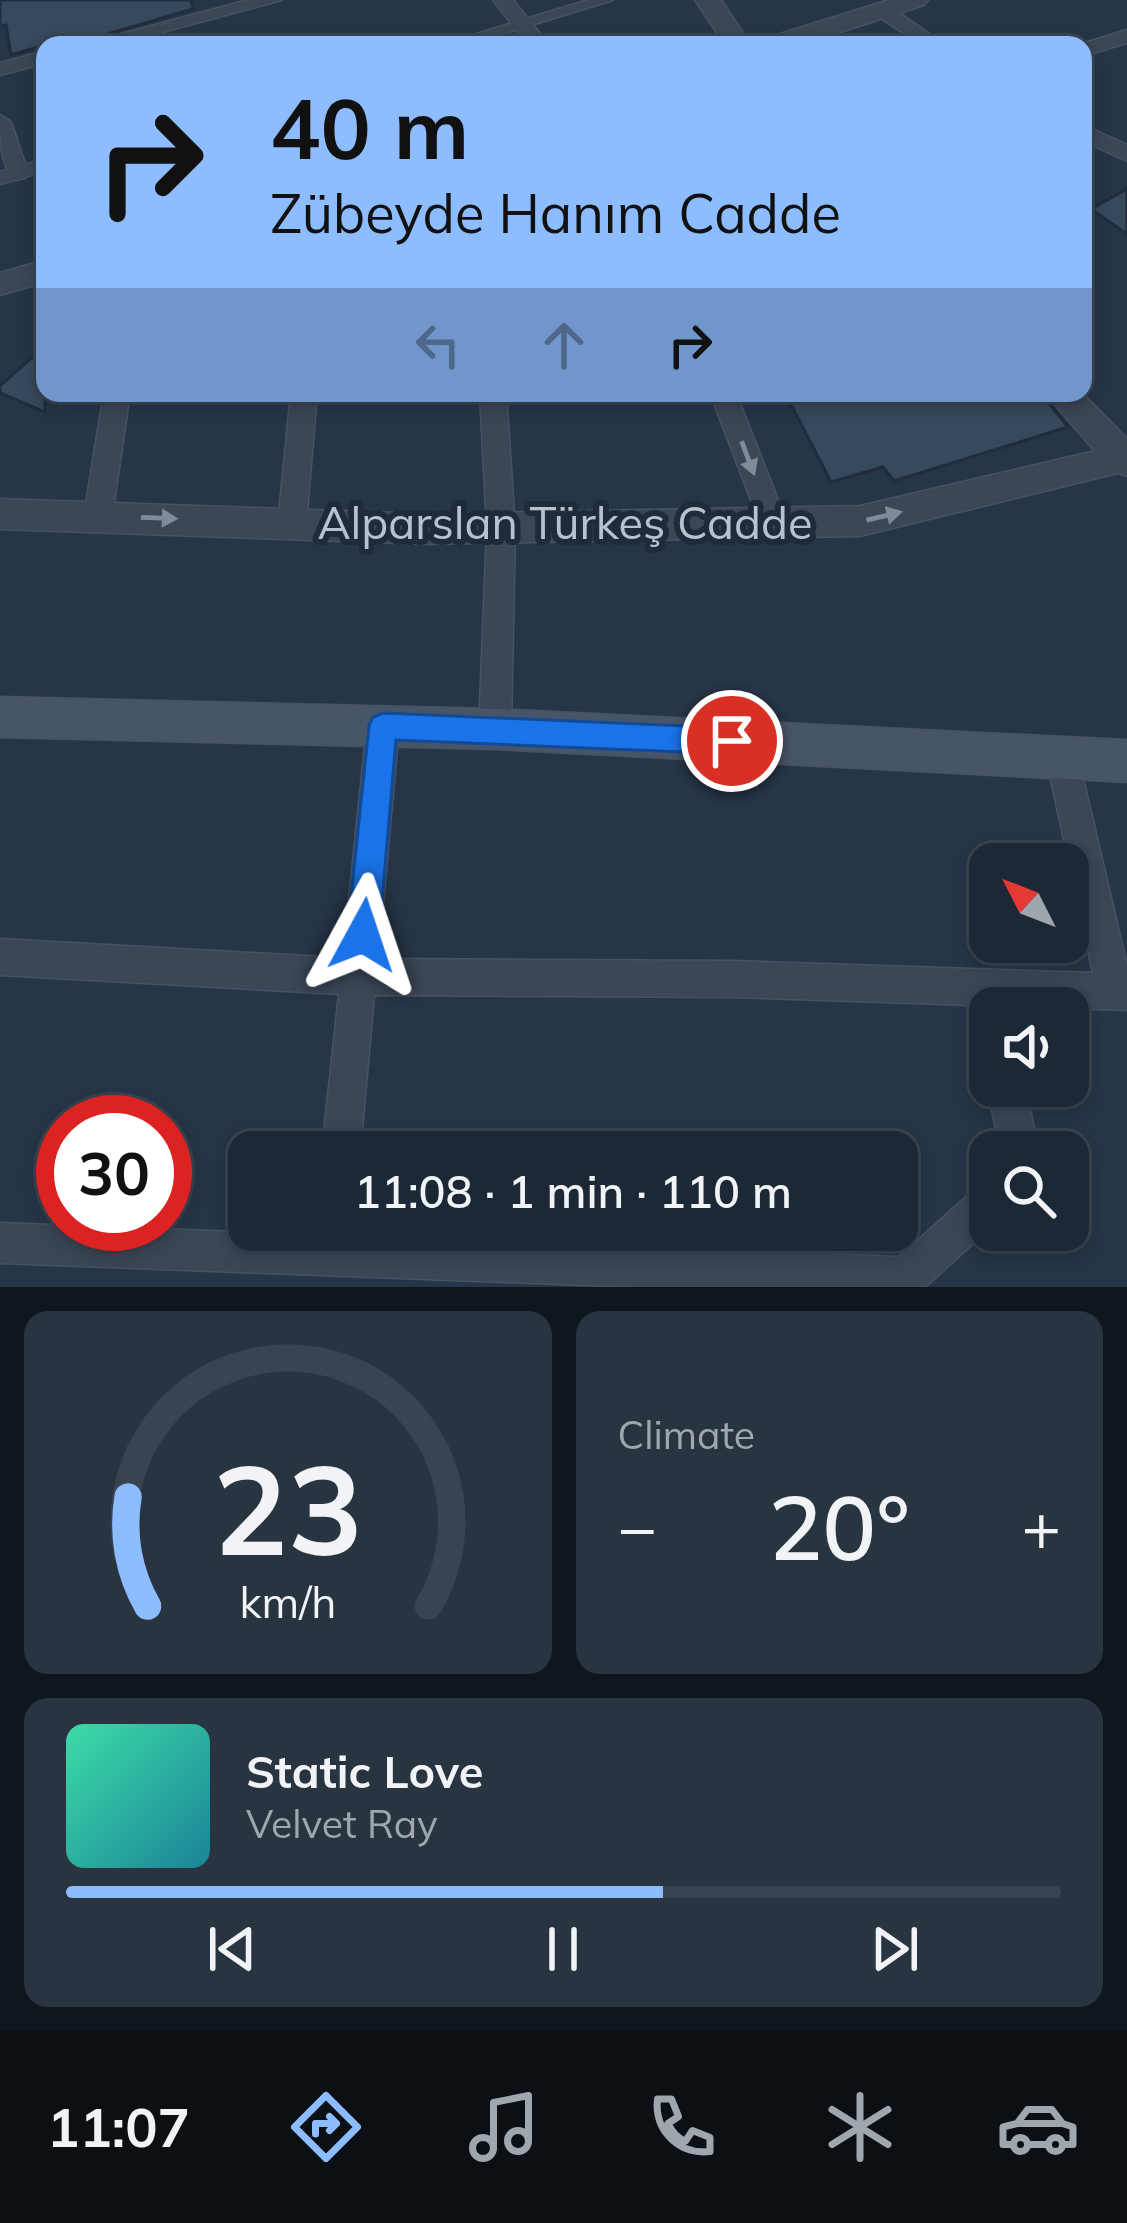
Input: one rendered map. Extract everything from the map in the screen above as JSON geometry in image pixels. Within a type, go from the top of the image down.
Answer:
[{"type":"main road","points":[[0,717],[495,729],[1127,760]]},
{"type":"street","points":[[150,29],[272,0]]},
{"type":"street","points":[[503,0],[532,36]]},
{"type":"street","points":[[478,36],[605,0]]},
{"type":"street","points":[[708,0],[732,36]]},
{"type":"street","points":[[801,36],[915,0]]},
{"type":"street","points":[[882,10],[921,36]]},
{"type":"street","points":[[1092,47],[1127,37]]},
{"type":"street","points":[[0,69],[36,59]]},
{"type":"street","points":[[0,122],[9,175]]},
{"type":"street","points":[[1092,136],[1127,154]]},
{"type":"street","points":[[0,284],[36,274]]},
{"type":"street","points":[[98,516],[116,402]]},
{"type":"street","points":[[292,524],[303,402]]},
{"type":"street","points":[[494,402],[501,528],[495,729]]},
{"type":"street","points":[[726,402],[773,523]]},
{"type":"street","points":[[1061,402],[1122,460]]},
{"type":"street","points":[[1070,402],[1122,460]]},
{"type":"street","name":"Alparslan Türkeş Cadde","points":[[0,514],[501,528],[860,521],[1122,460]]},
{"type":"street","points":[[343,1131],[383,726]]},
{"type":"street","points":[[1063,757],[1121,992],[1089,994]]},
{"type":"street","points":[[0,956],[359,977],[733,979],[969,998]]},
{"type":"street","points":[[448,1251],[901,1282],[969,1221]]},
{"type":"street","points":[[0,1243],[228,1243]]},
{"type":"building","points":[[0,0],[191,0],[193,9],[101,36],[36,36],[36,48],[11,55],[6,25],[0,26]]},
{"type":"building","points":[[1127,189],[1127,234],[1092,210]]},
{"type":"building","points":[[36,354],[36,402],[45,402],[45,412],[0,393],[0,386]]},
{"type":"building","points":[[790,402],[1048,402],[1068,427],[894,481],[883,467],[831,482]]},
{"type":"route","points":[[363,935],[383,726],[732,741]]}]
